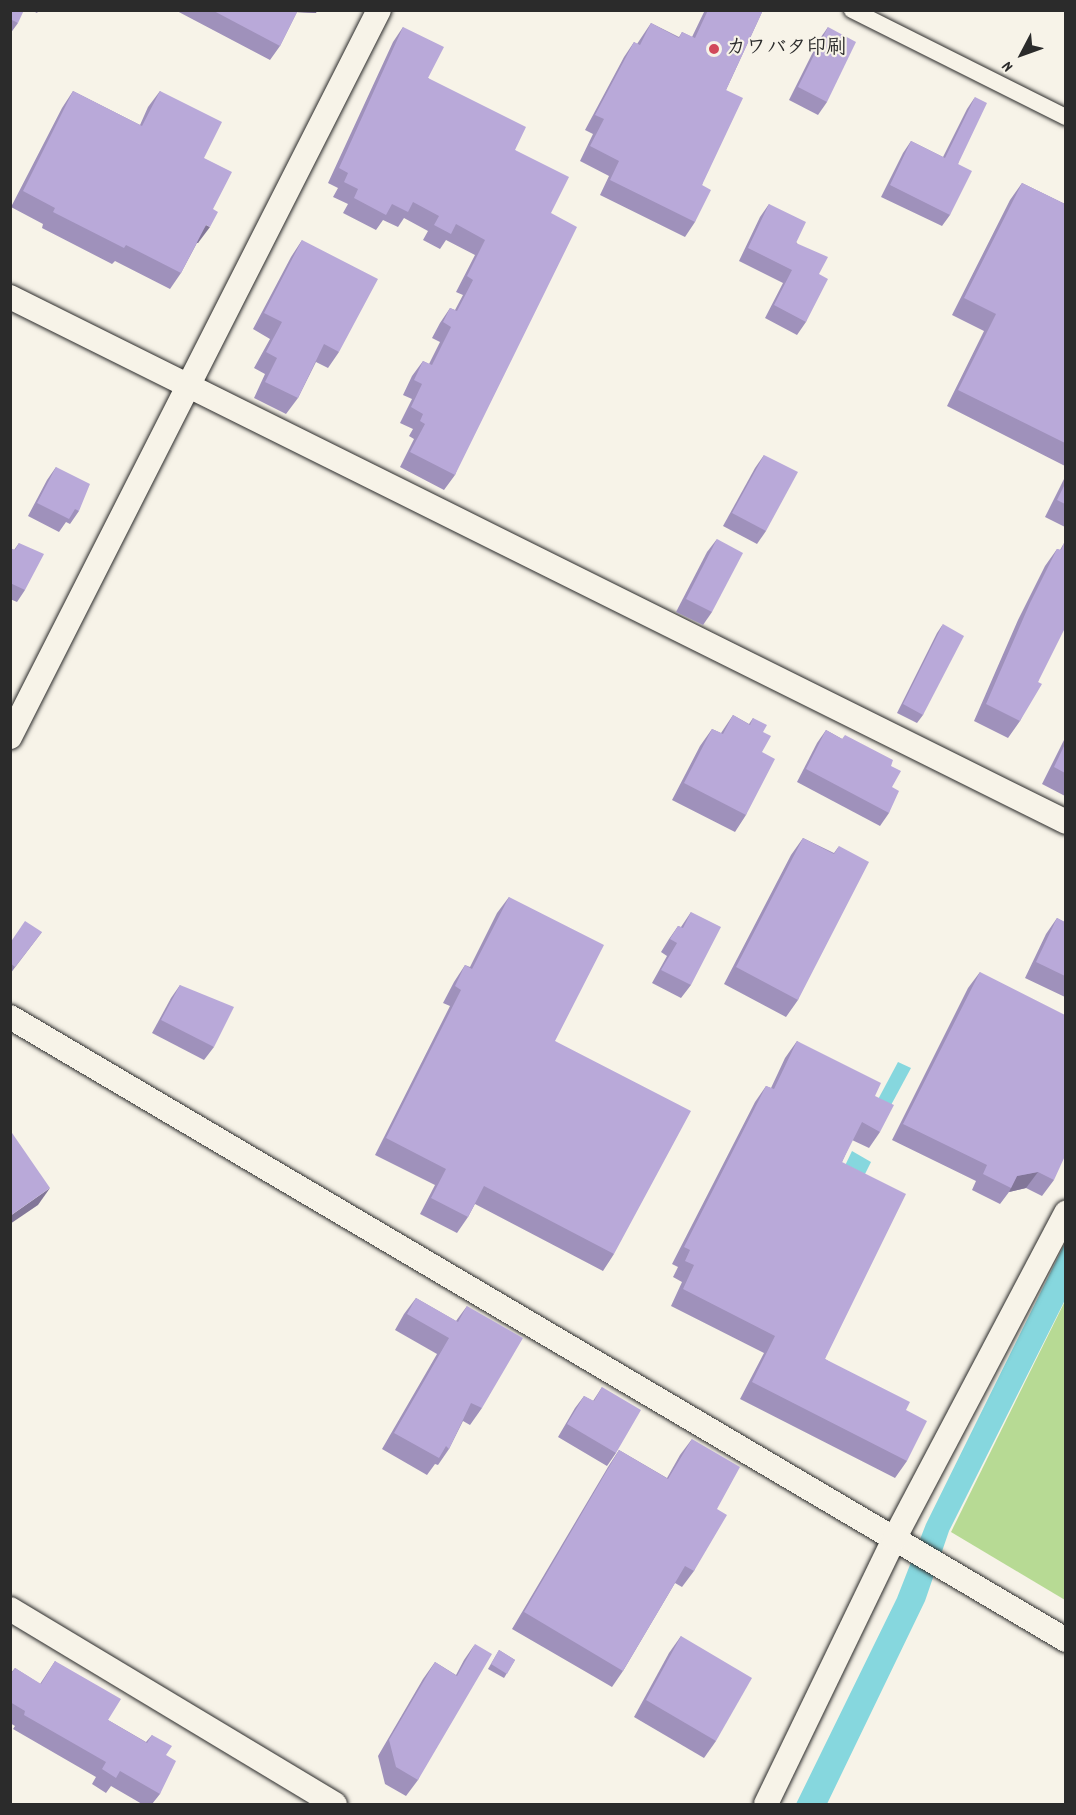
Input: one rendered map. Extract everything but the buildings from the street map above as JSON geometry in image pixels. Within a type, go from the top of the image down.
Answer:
[{"type":"street","points":[[10,737],[190,387],[378,10]]},
{"type":"street","points":[[852,10],[1065,117]]},
{"type":"street","points":[[10,297],[1065,822]]},
{"type":"street","points":[[10,1017],[1065,1640]]},
{"type":"street","points":[[766,1804],[894,1539],[1065,1213]]},
{"type":"street","points":[[10,1609],[334,1804]]},
{"type":"green space","points":[[1065,1301],[1065,1600],[951,1532]]},
{"type":"water","points":[[898,1062],[911,1068],[890,1107],[867,1120]]},
{"type":"water","points":[[852,1151],[871,1162],[861,1182],[842,1172]]},
{"type":"water","points":[[1065,1243],[1065,1300],[949,1531],[925,1601],[827,1804],[796,1804],[897,1598],[926,1524]]},
{"type":"place","name":"カワバタ印刷","points":[[714,49]]}]
